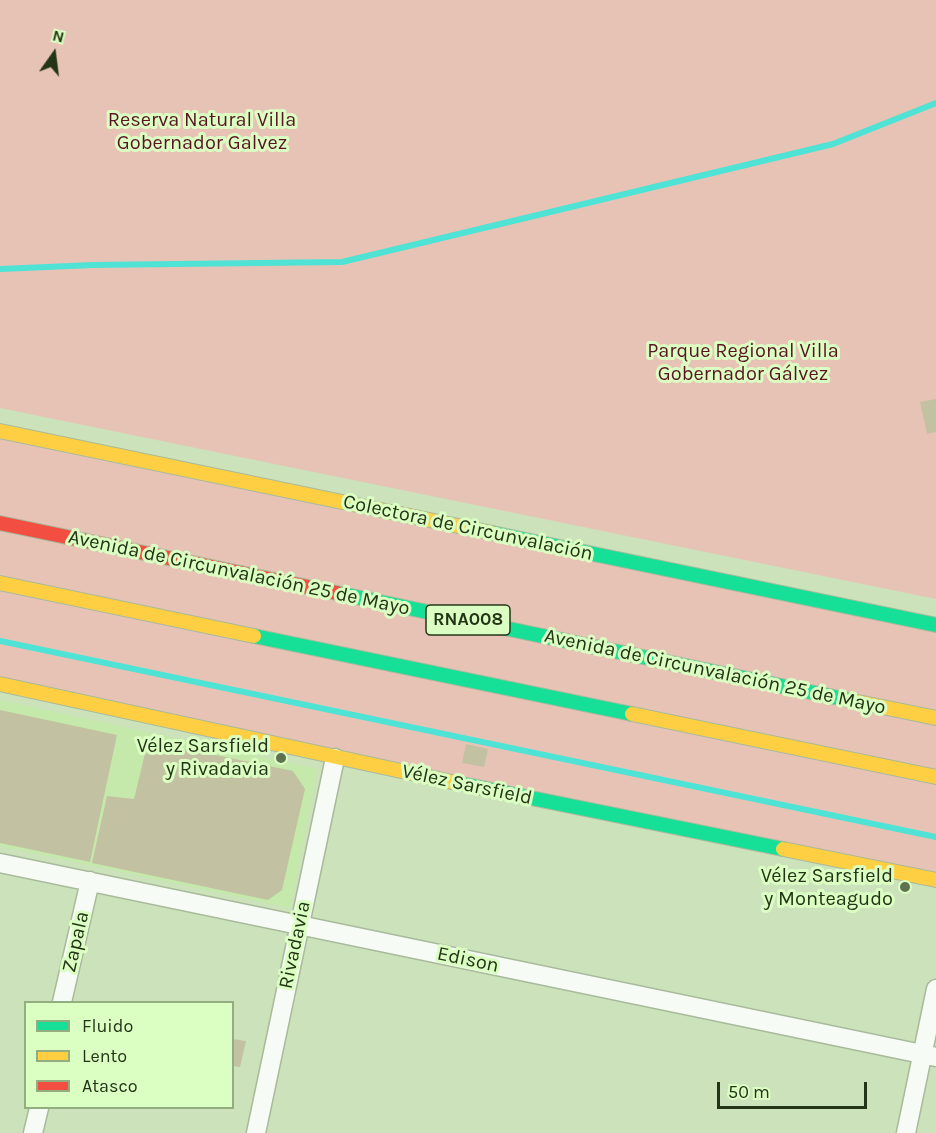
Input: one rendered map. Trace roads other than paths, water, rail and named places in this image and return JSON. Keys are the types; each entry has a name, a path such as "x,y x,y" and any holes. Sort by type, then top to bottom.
{"main road":[{"name":"Colectora de Circunvalación","path":"0,430 936,625"},
{"name":"Avenida de Circunvalación 25 de Mayo","path":"0,523 936,718"},
{"path":"0,583 936,777"},
{"name":"Vélez Sarsfield","path":"0,684 335,758 936,880"}],"street":[{"name":"Rivadavia","path":"256,1133 335,758"},
{"name":"Edison","path":"0,863 929,1055"},
{"name":"Zapala","path":"62,1001 90,881"},
{"path":"906,1133 929,1055 936,989"},
{"path":"33,1133 39,1109"}],"waterway":[{"path":"0,269 93,265 342,262 833,144 936,103"},
{"path":"0,641 936,837"}],"place":[{"name":"Vélez Sarsfield y Rivadavia","path":"281,758"},
{"name":"Vélez Sarsfield y Monteagudo","path":"905,887"}],"park label":[{"name":"Reserva Natural Villa Gobernador Galvez","path":"202,132"},
{"name":"Parque Regional Villa Gobernador Gálvez","path":"743,362"}]}
